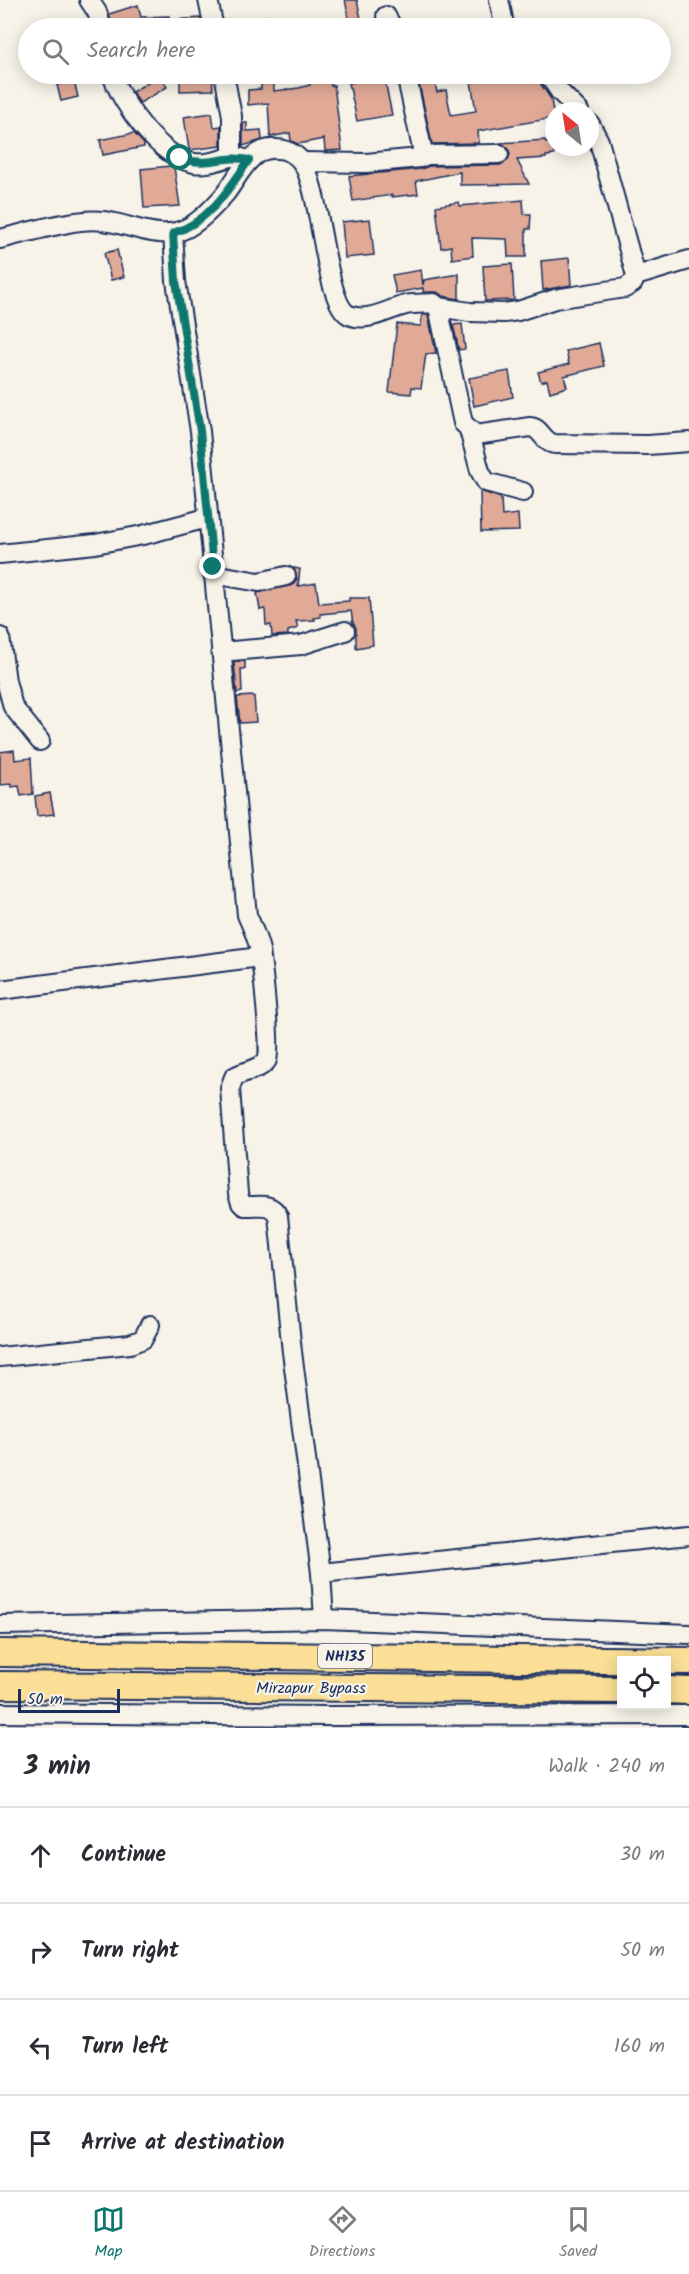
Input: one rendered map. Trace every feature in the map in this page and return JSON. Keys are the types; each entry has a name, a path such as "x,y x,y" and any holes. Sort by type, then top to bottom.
{"highway":[{"name":"NH135","path":"0,1653 689,1661"},
{"name":"Mirzapur Bypass","path":"0,1685 617,1690"},
{"path":"671,1690 689,1691"}],"street":[{"path":"89,0 98,18"},
{"path":"208,0 212,18"},
{"path":"499,0 503,18"},
{"path":"115,84 125,104 170,152 192,162 207,164 277,148 296,156 306,170 323,238 334,296 342,310 357,317 370,317 406,305 434,303 438,307 470,312 518,311 555,299 625,288 633,283 636,276 599,143"},
{"path":"0,239 86,220 112,222 151,232 173,233 185,229 209,212 225,194 241,158 226,84"},
{"path":"408,84 423,153 427,155"},
{"path":"555,84 570,102"},
{"path":"302,162 366,163 420,158 427,155 499,154"},
{"path":"173,233 176,281 200,431 207,518 229,713 234,789 248,915 259,948 268,1057 262,1065 234,1077 231,1088 238,1194 240,1203 244,1206 268,1206 276,1211 278,1216 292,1352 321,1573 324,1619"},
{"path":"636,276 689,260"},
{"path":"438,307 463,423 476,435 534,428 546,441 555,444 648,445 689,442"},
{"path":"469,430 480,471 486,482 524,492"},
{"path":"0,554 95,544 143,535 207,518"},
{"path":"213,574 259,582 286,576"},
{"path":"221,652 301,645 345,631"},
{"path":"0,637 6,681 13,707 40,741"},
{"path":"0,990 260,957"},
{"path":"0,1357 130,1344 143,1339 150,1325"},
{"path":"321,1573 689,1535"},
{"path":"0,1625 324,1619 689,1634"},
{"path":"0,1713 325,1716 689,1715"}],"building":[{"path":"345,0 357,0 361,18 349,18"},
{"path":"138,5 141,17 169,16 169,18 110,18 109,14"},
{"path":"75,84 78,97 61,101 57,85"},
{"path":"145,84 165,84 167,87 140,103 132,92"},
{"path":"180,84 213,84 213,90 180,91"},
{"path":"261,84 274,84 274,91 310,85 334,85 342,150 325,151 324,139 298,144 291,141 290,133 270,137 268,103 248,105 248,90 261,89"},
{"path":"349,84 386,84 392,115 357,121"},
{"path":"419,84 435,84 437,92 446,90 451,115 476,111 472,84 541,84 551,102 545,102 545,120 478,131 479,143 432,144"},
{"path":"212,113 214,127 221,126 221,146 189,150 184,117"},
{"path":"243,123 247,123 247,131 261,130 262,140 243,146"},
{"path":"134,133 144,147 103,155 100,140"},
{"path":"545,140 546,158 517,160 529,184 460,185 460,172 416,181 418,194 353,201 349,176 421,169 429,166 500,165 508,160 510,154 508,148 500,143"},
{"path":"174,167 180,206 144,208 141,169"},
{"path":"523,200 524,214 531,214 530,229 526,229 526,257 508,257 507,239 472,238 473,256 452,259 451,246 441,248 436,206 459,202 460,206"},
{"path":"370,219 374,255 345,258 342,222"},
{"path":"117,250 124,277 111,280 104,253"},
{"path":"569,258 571,285 543,290 541,261"},
{"path":"512,264 514,300 485,301 483,266"},
{"path":"421,270 423,285 424,280 459,274 459,299 443,296 437,292 423,292 423,288 396,293 392,275"},
{"path":"422,315 428,315 436,353 426,354 421,388 412,387 411,394 389,392 397,324 421,326"},
{"path":"462,324 465,349 459,350 453,325"},
{"path":"599,343 604,366 564,376 567,387 550,392 547,380 541,382 538,372 569,364 566,351"},
{"path":"509,371 513,397 474,406 469,378"},
{"path":"480,491 501,498 502,516 518,514 519,531 481,532"},
{"path":"294,568 300,569 298,586 316,583 319,603 349,601 349,598 369,598 373,645 356,648 356,628 351,611 320,614 321,617 314,618 315,620 296,621 298,628 288,631 288,635 272,636 271,625 266,625 265,609 260,610 257,593 293,585 297,579"},
{"path":"245,661 245,669 241,669 242,692 237,693 234,662"},
{"path":"254,696 256,722 240,723 237,697"},
{"path":"14,750 15,760 31,758 33,794 21,796 19,786 0,785 0,752"},
{"path":"50,793 54,814 37,816 35,796"}],"route":[{"path":"180,158 207,164 232,157 249,160 209,212 197,222 173,233 176,281 200,431 213,567"}]}
